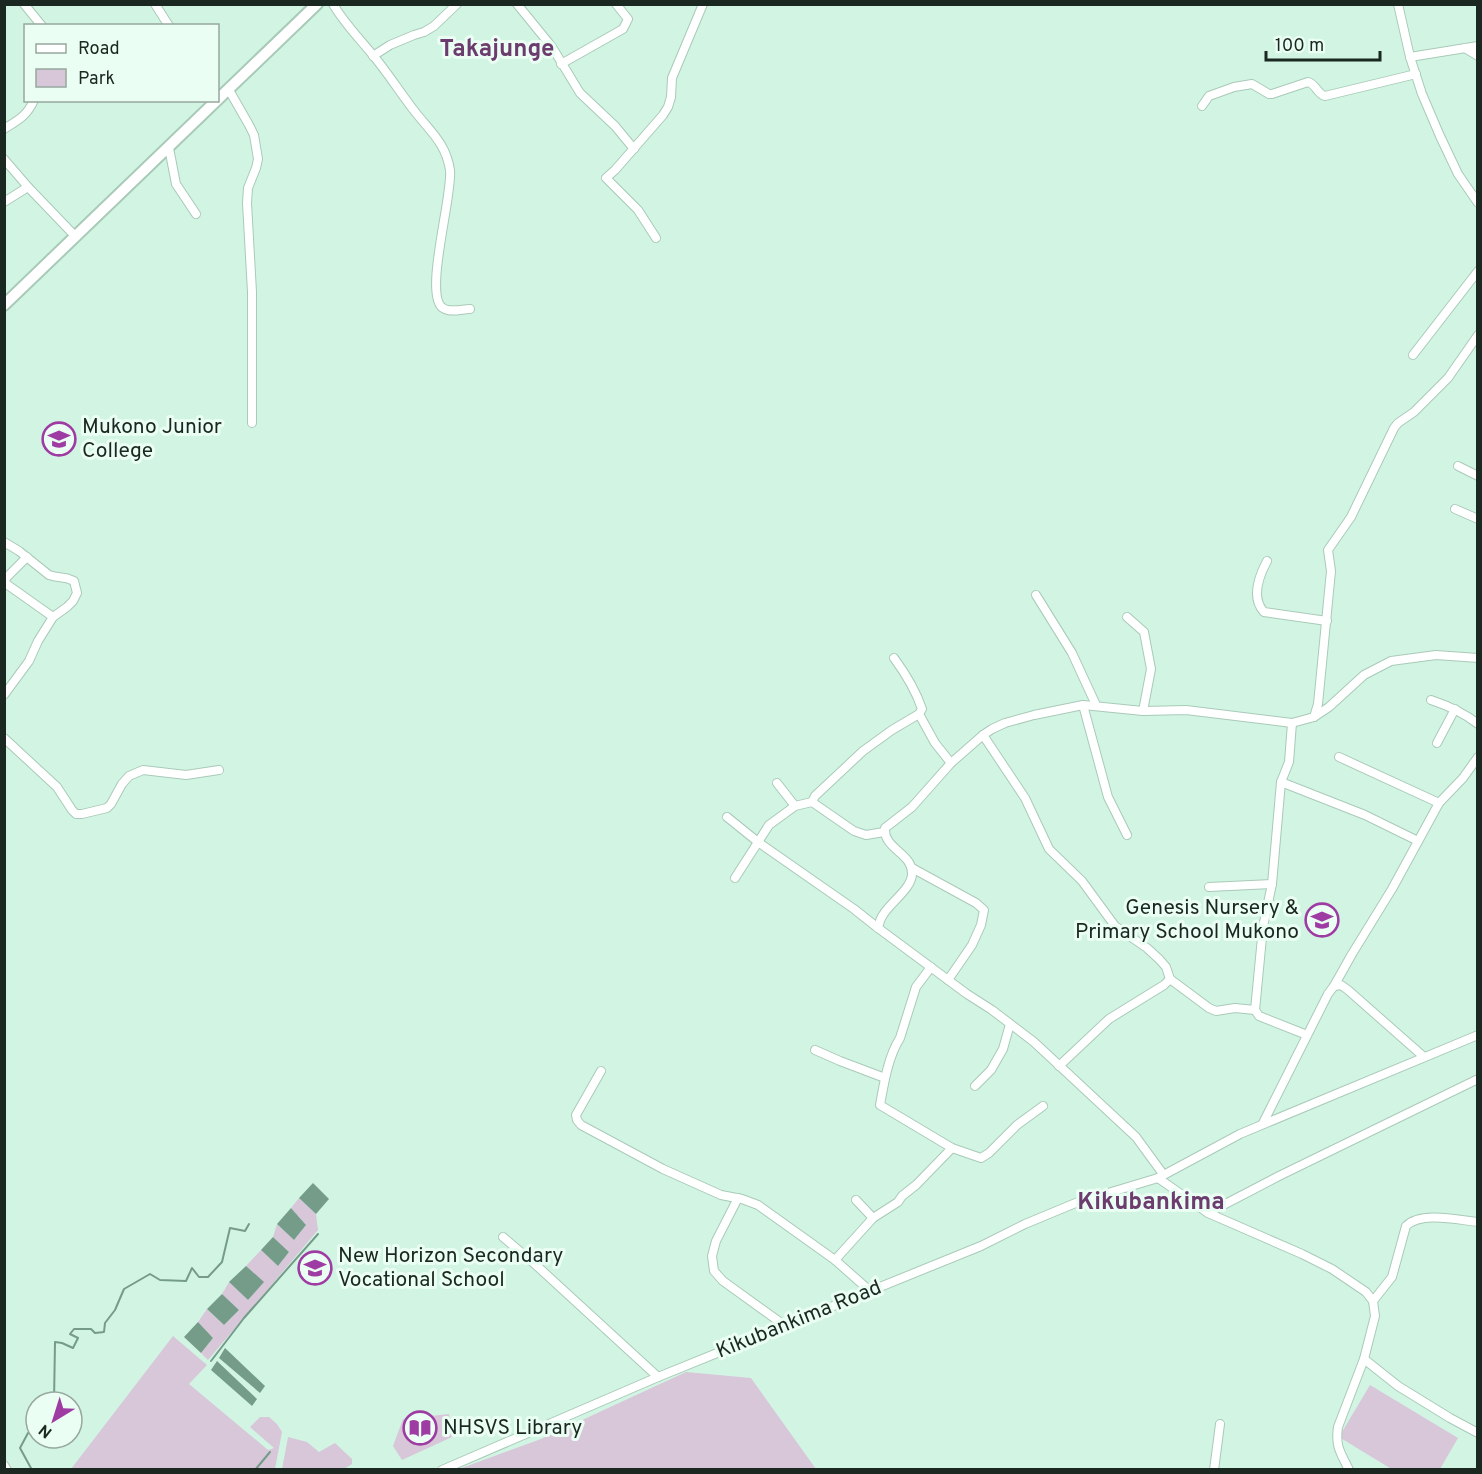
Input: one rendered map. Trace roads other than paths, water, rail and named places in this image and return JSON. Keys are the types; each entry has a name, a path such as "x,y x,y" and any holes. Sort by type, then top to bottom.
{"main road":[{"path":"223,95 317,4"},
{"path":"4,305 216,102"}],"street":[{"path":"24,4 40,24"},
{"path":"155,4 168,24"},
{"path":"333,4 341,18 439,140 445,152 450,171 450,186 435,291 444,309 470,309"},
{"path":"373,56 390,45 434,26 457,4"},
{"path":"517,4 552,47 580,93 615,126 634,149"},
{"path":"561,64 623,29 628,19 616,4"},
{"path":"656,238 638,210 606,178 634,149 668,107 672,78 703,4"},
{"path":"1398,4 1410,57 1440,136 1458,174 1478,203"},
{"path":"1410,57 1478,46"},
{"path":"1466,48 1478,56"},
{"path":"1202,106 1209,96 1251,84 1272,94 1308,82 1325,96 1416,74"},
{"path":"223,95 245,117 254,135 258,159 248,188 247,203 252,292 252,423"},
{"path":"4,129 22,117 33,102"},
{"path":"169,148 177,184 196,214"},
{"path":"4,159 76,237"},
{"path":"4,202 28,187"},
{"path":"1413,355 1476,276"},
{"path":"1314,717 1318,704 1327,621 1331,572 1328,550 1351,517 1394,428 1414,412 1448,378 1478,334"},
{"path":"1458,466 1478,476"},
{"path":"1455,509 1478,519"},
{"path":"4,542 27,556 49,575 65,576 74,581 76,593 73,601 53,617 28,661 4,695"},
{"path":"27,556 6,578 5,583 53,617"},
{"path":"1267,561 1261,573 1257,592 1259,607 1264,612 1327,621"},
{"path":"1036,595 1072,653 1096,705"},
{"path":"1127,617 1144,632 1151,669 1143,711"},
{"path":"884,832 885,828 912,807 951,763 983,735 1005,723 1083,705 1096,705 1143,711 1186,710 1292,723 1314,717 1329,707 1364,675 1391,661 1436,655 1478,658"},
{"path":"812,802 815,796 863,750 919,714 922,709 902,668 894,658"},
{"path":"1431,700 1465,714 1478,724"},
{"path":"1083,705 1108,797 1127,836"},
{"path":"1437,743 1455,709"},
{"path":"919,714 935,743 951,763"},
{"path":"1292,723 1289,762 1281,782 1272,884 1263,927 1255,1010 1259,1016 1307,1035"},
{"path":"983,735 1025,798 1049,849 1082,881 1115,926 1147,948 1166,967 1170,979 1197,1000 1216,1011 1235,1008 1255,1010"},
{"path":"4,738 57,787 76,814 107,808 129,776 143,770 186,775 219,770"},
{"path":"1339,757 1439,803"},
{"path":"1263,1123 1328,994 1392,890 1439,803 1463,778 1478,757"},
{"path":"1281,782 1365,815 1418,841"},
{"path":"777,783 795,806"},
{"path":"735,878 769,825 795,806 812,802 854,831 866,835 884,832"},
{"path":"728,817 758,842 854,909 1034,1042 1136,1137 1160,1176 1209,1213 1332,1269 1366,1292 1373,1301 1375,1316 1364,1359 1336,1437 1337,1447 1349,1470"},
{"path":"878,928 884,914 910,883 913,876 912,868 906,858 891,846 884,832"},
{"path":"912,868 976,903 984,910 981,925 972,945 948,980"},
{"path":"1209,887 1272,884"},
{"path":"931,967 916,987 885,1078 880,1105 952,1148 981,1158 1017,1125 1043,1106"},
{"path":"1059,1066 1108,1019 1170,979"},
{"path":"1334,986 1341,985 1348,990 1424,1057"},
{"path":"975,1086 991,1070 1003,1049 1010,1024"},
{"name":"Kikubankima Road","path":"442,1470 658,1377 981,1246 1024,1224 1078,1202 1160,1176 1263,1123 1478,1035"},
{"path":"814,1050 885,1078"},
{"path":"601,1071 576,1114 581,1125 663,1169 721,1195 758,1205 835,1260 870,1291"},
{"path":"1209,1213 1478,1078"},
{"path":"835,1260 873,1218 898,1202 952,1148"},
{"path":"738,1198 716,1240 712,1256 714,1271 723,1281 784,1326"},
{"path":"856,1200 873,1218"},
{"path":"1373,1301 1392,1276 1406,1226 1411,1221 1421,1218 1478,1222"},
{"path":"503,1237 658,1377"},
{"path":"1364,1359 1398,1386 1478,1433"},
{"path":"1215,1470 1220,1424"},
{"path":"4,1465 7,1470"}],"waterway":[{"path":"54,1390 55,1342 73,1348 78,1338 70,1334 74,1329 91,1329 95,1333 104,1332 105,1323 115,1310 124,1289 150,1274 160,1280 186,1281 192,1268 199,1277 208,1277 222,1262 230,1228 245,1231 249,1224"},
{"path":"211,1361 244,1318 318,1234"},
{"path":"24,1440 20,1448 32,1470"},
{"path":"255,1470 270,1452"}],"place":[{"name":"Mukono Junior College","path":"59,439"},
{"name":"Genesis Nursery & Primary School Mukono","path":"1322,920"},
{"name":"New Horizon Secondary Vocational School","path":"315,1268"},
{"name":"NHSVS Library","path":"420,1428"}],"district":[{"name":"Takajunge","path":"497,50"},
{"name":"Kikubankima","path":"1151,1203"}]}
